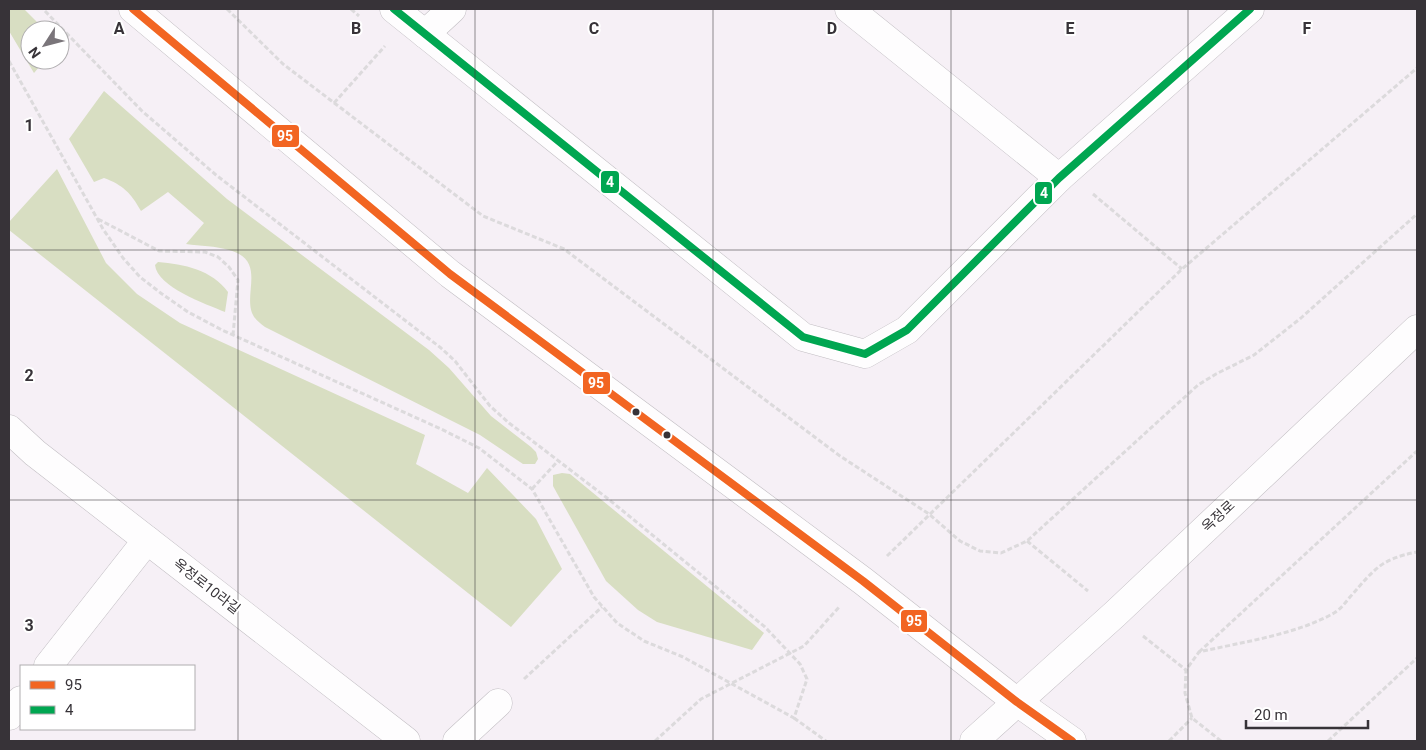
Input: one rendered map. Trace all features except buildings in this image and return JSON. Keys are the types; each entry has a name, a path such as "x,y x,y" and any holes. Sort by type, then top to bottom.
{"street":[{"path":"133,9 450,274 863,581 1017,702 1072,741"},
{"path":"394,9 802,337 866,354 907,330 1060,178 1250,9"},
{"path":"425,34 452,9"},
{"path":"849,9 1060,178"},
{"name":"옥정로","path":"974,741 1122,607 1417,329"},
{"name":"옥정로10라길","path":"9,429 35,453 406,741"},
{"path":"49,665 147,540"},
{"path":"9,716 20,701"},
{"path":"457,741 498,703"}],"path":[{"path":"43,9 142,111 216,175 441,348 455,361 490,406 509,423 607,498 765,627 791,652 807,678 794,718"},
{"path":"227,9 282,64 483,216 564,249 840,456 930,514 960,541 980,551 1001,553 1027,541 1198,386 1216,374 1254,355 1301,318 1417,214"},
{"path":"351,9 360,18"},
{"path":"334,103 390,40"},
{"path":"9,60 96,219 122,258 140,277 188,312 479,448 532,489 594,597 617,623 644,641 683,657 794,718 826,741"},
{"path":"655,741 700,699 804,646 863,581 930,514 1182,269 1417,68"},
{"path":"1091,192 1182,269"},
{"path":"96,219 159,251 205,252 218,257 229,267 238,280 232,334"},
{"path":"1221,741 1192,718 1184,693 1186,670 1198,652 1417,450"},
{"path":"532,489 558,461"},
{"path":"1198,652 1314,623 1336,612 1380,565 1397,556 1417,552"},
{"path":"498,703 602,607"},
{"path":"1328,741 1417,658"},
{"path":"1169,741 1192,718"}],"green space":[{"path":"9,9 24,9 35,20 20,20 20,49 9,31"},
{"path":"104,91 227,199 429,350 449,368 491,416 536,452 538,459 535,464 523,464 480,435 265,327 252,313 250,305 251,277 247,261 229,250 186,244 204,223 168,192 141,211 130,194 121,187 104,178 94,182 69,139"},
{"path":"57,169 106,263 137,294 180,323 425,435 416,464 468,493 487,468 536,519 562,569 511,627 9,230 9,222"},
{"path":"158,262 178,264 197,269 214,278 228,292 225,312 184,294 173,287 158,273 155,265"},
{"path":"570,474 764,633 752,650 657,622 638,610 606,581 553,486 553,475"}],"transit line":[{"name":"95","path":"133,9 450,274 863,581 1017,702 1072,741"},
{"name":"4","path":"394,9 803,337 865,354 907,330 1059,178 1250,9"}]}
